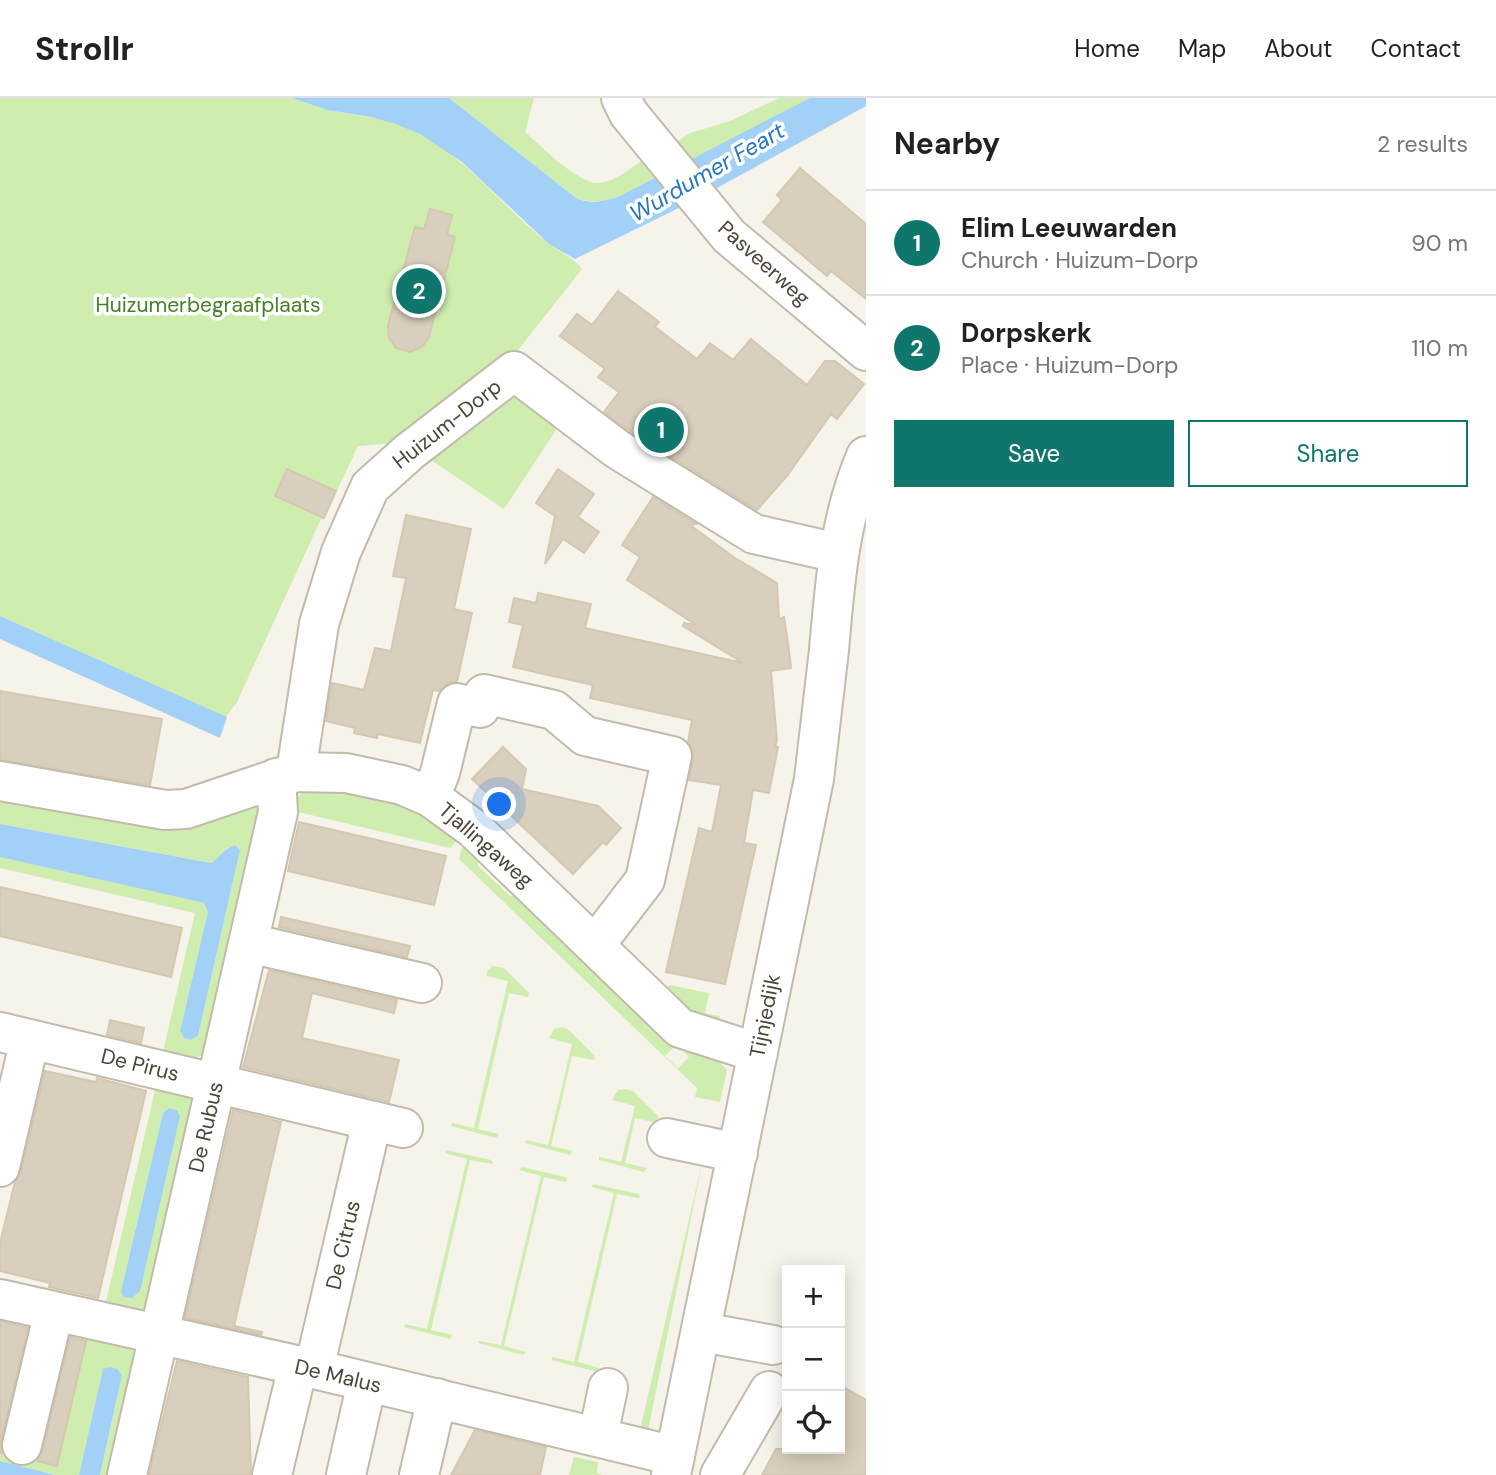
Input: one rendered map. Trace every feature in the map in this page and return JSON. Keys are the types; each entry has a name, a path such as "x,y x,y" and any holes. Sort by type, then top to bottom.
{"street":[{"name":"Pasveerweg","path":"621,98 629,114 729,236 866,351"},
{"name":"Huizum-Dorp","path":"286,775 320,624 341,552 357,480 409,452 514,371 617,449 754,534 849,539"},
{"path":"849,539 866,456"},
{"name":"Tijnjedijk","path":"675,1458 814,779 849,539"},
{"path":"430,797 440,773 457,704 480,708 484,694 554,710 585,736 672,756 645,880 595,945"},
{"name":"Tjallingaweg","path":"0,781 165,810 186,809 286,775 346,774 402,785 430,797 474,829 680,1028 758,1053"},
{"name":"De Rubus","path":"127,1475 286,775"},
{"path":"248,943 422,983"},
{"path":"0,1167 15,1035"},
{"name":"De Pirus","path":"15,1035 387,1125"},
{"name":"De Citrus","path":"272,1475 387,1125"},
{"path":"667,1138 738,1153"},
{"name":"De Malus","path":"0,1299 437,1398 598,1436 675,1458 712,1450 734,1470"},
{"path":"22,1445 54,1312"},
{"path":"702,1332 773,1345"},
{"path":"346,1475 367,1382"},
{"path":"598,1436 608,1388"},
{"path":"734,1470 769,1391"},
{"path":"419,1475 437,1398"}],"green space":[{"name":"Huizumerbegraafplaats","path":"0,98 292,98 328,110 388,121 420,134 459,161 529,227 582,269 518,350 397,443 358,446 323,520 321,519 237,702 226,717 0,616"},
{"path":"449,98 534,98 525,132 579,177 597,183 609,181 641,161 655,178 607,200 586,201 576,198"},
{"path":"779,98 810,98 692,161 676,142 690,133 730,121"},
{"path":"515,397 558,427 504,509 431,460 510,398"},
{"path":"325,788 413,805 461,836 450,848 294,811 297,799 303,792"},
{"path":"0,797 261,800 204,1054 193,1060 162,1056 195,913 0,868 0,857 204,903 208,912 180,1031 184,1038 191,1040 198,1036 240,850 228,847 219,859 211,863 0,824"},
{"path":"467,842 477,852 478,866 510,896 523,895 689,1042 681,1049 676,1045 665,1056 678,1068 689,1057 684,1052 693,1044 716,1058 727,1070 720,1102 695,1097 697,1088 459,859"},
{"path":"493,966 504,968 529,993 528,997 509,993 478,1129 499,1134 496,1138 451,1126 452,1123 474,1128 508,981 486,976"},
{"path":"670,985 709,993 705,1013 720,1016 718,1023 694,1016 662,989"},
{"path":"562,1027 569,1030 595,1056 594,1060 572,1056 551,1146 573,1151 570,1155 525,1143 526,1140 548,1145 572,1044 549,1038 554,1029"},
{"path":"157,1082 189,1093 195,1103 148,1307 138,1314 104,1310","holes":["169,1108 177,1110 124,1297 121,1290 163,1113"]},
{"path":"618,1090 633,1091 658,1116 657,1123 635,1118 625,1163 647,1168 644,1172 599,1160 599,1157 621,1162 635,1106 612,1100"},
{"path":"446,1150 491,1160 493,1163 470,1160 431,1330 453,1335 450,1339 404,1327 405,1324 427,1329 467,1159 445,1153"},
{"path":"703,1159 647,1436 615,1421 637,1426 636,1429 640,1430"},
{"path":"522,1167 567,1179 566,1182 544,1177 504,1346 526,1352 523,1355 478,1343 501,1345 541,1176 519,1170"},
{"path":"593,1184 640,1196 617,1194 578,1362 599,1368 597,1372 552,1360 552,1357 574,1362 614,1193 592,1187"},
{"path":"88,1331 130,1345 137,1354 115,1475 100,1475 122,1375 111,1368 103,1370 79,1475 55,1475 0,1461 0,1452 57,1465"},
{"path":"574,1457 598,1462 597,1473 603,1475 569,1475"}],"water":[{"name":"Wurdumer Feart","path":"292,98 449,98 576,198 593,202 620,196 810,98 866,98 866,106 697,199 575,259 549,244 462,162 420,134 396,124 327,110"},
{"path":"0,616 227,717 220,738 0,639"},
{"path":"0,824 211,863 231,846 235,845 240,850 198,1036 191,1040 184,1038 180,1031 208,912 204,903 0,857"},
{"path":"169,1108 177,1110 180,1116 140,1291 132,1298 123,1297 121,1291 163,1113"},
{"path":"103,1369 117,1369 122,1375 100,1475 79,1475"},
{"path":"0,1461 55,1475 0,1475"}],"building":[{"path":"800,168 866,224 866,299 831,271 827,276 763,222 782,200 777,195"},
{"path":"430,209 452,215 447,234 455,237 429,337 422,347 410,352 396,348 389,338 388,325 415,227 424,229"},
{"path":"618,291 659,322 655,327 697,359 710,343 733,360 751,339 807,385 825,361 835,361 864,384 837,419 831,414 787,476 757,510 629,431 604,412 619,392 598,377 605,369 560,336 577,314 592,325"},
{"path":"287,469 336,491 324,518 275,496"},
{"path":"558,469 594,494 578,517 599,532 584,553 563,539 545,564 555,516 536,503"},
{"path":"653,497 696,524 690,525 735,558 777,583 779,619 784,617 788,643 791,668 771,671 777,741 775,747 778,747 769,793 753,790 744,843 756,845 725,984 666,972 699,828 712,832 721,785 689,780 693,760 693,750 688,742 692,720 590,698 593,685 513,667 523,625 509,622 514,598 536,603 538,593 591,604 585,628 743,663 683,626 684,623 696,625 627,580 640,557 622,545"},
{"path":"406,515 471,529 454,609 472,613 457,682 450,682 439,691 433,690 420,743 378,734 377,738 354,733 355,728 326,721 332,683 364,690 375,648 391,651 406,578 393,576"},
{"path":"0,691 162,719 150,785 0,760"},
{"path":"503,747 526,769 522,789 598,806 621,828 606,845 603,842 573,874 472,779"},
{"path":"299,822 446,856 434,905 288,871"},
{"path":"0,887 182,928 171,977 0,936"},
{"path":"281,917 410,946 407,957 279,927"},
{"path":"269,970 397,1000 394,1013 312,993 302,1038 399,1060 389,1102 243,1067"},
{"path":"110,1020 144,1028 141,1043 107,1035"},
{"path":"45,1071 96,1082 97,1078 146,1091 98,1298 49,1287 50,1283 0,1271 0,1243 15,1182 21,1172"},
{"path":"233,1110 281,1122 234,1326 262,1332 261,1335 185,1318"},
{"path":"0,1321 28,1328 1,1440 2,1453 0,1452"},
{"path":"70,1337 86,1341 57,1466 37,1461 43,1450"},
{"path":"177,1361 248,1377 251,1475 149,1475"},
{"path":"845,1388 866,1400 866,1475 762,1475 776,1449 782,1449 782,1454 845,1454"},
{"path":"475,1430 546,1447 540,1475 451,1475"}],"place":[{"name":"Dorpskerk","path":"419,291"},
{"name":"Elim Leeuwarden","path":"661,430"}]}
